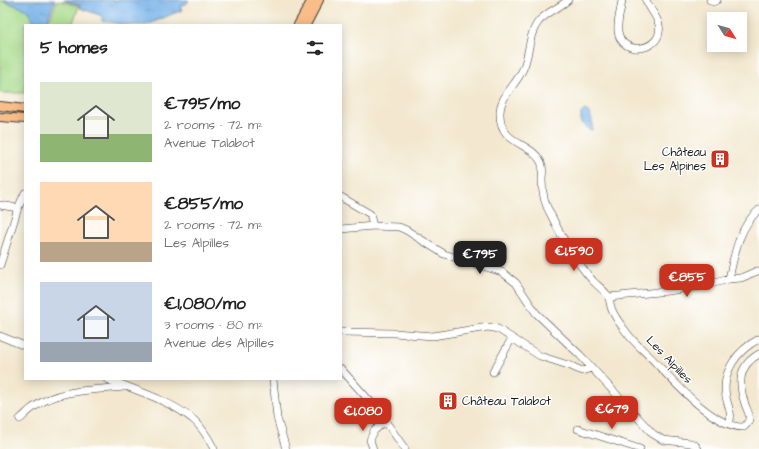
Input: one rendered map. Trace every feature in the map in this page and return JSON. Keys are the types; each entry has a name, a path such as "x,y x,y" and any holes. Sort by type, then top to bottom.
{"main road":[{"path":"299,24 312,0"},
{"path":"307,24 319,0"},
{"path":"0,106 24,110"},
{"path":"0,117 24,119"}],"street":[{"name":"Les Alpilles","path":"568,0 543,17 534,28 524,69 502,104 500,115 501,124 511,138 538,157 543,171 543,191 550,214 578,262 593,281 609,297 612,311 627,333 691,399 713,415 729,424 737,428 744,427 748,423 749,416 740,388 741,376 745,366 753,357 759,354"},
{"path":"622,0 618,30 620,38 629,47 637,49 651,44 656,39 659,32 659,25 656,17 646,0"},
{"path":"710,0 713,2 717,0"},
{"path":"0,265 18,208 24,195"},
{"path":"342,198 370,214 373,226"},
{"path":"0,205 18,208"},
{"path":"729,279 740,239 749,220 759,210"},
{"path":"342,229 373,226 399,227 444,254 502,272 516,284 536,313 580,355 653,434 663,440 691,443 698,449"},
{"path":"609,297 668,291 707,285 729,279 741,278 757,271"},
{"path":"342,332 394,333 433,336 488,327 498,329 540,356 582,371 592,368"},
{"path":"0,336 24,346"},
{"path":"493,372 512,338"},
{"path":"729,424 731,412 726,397 726,376 736,357 752,342 759,339"},
{"path":"571,366 581,360 580,355"},
{"path":"342,370 376,408 405,449"},
{"path":"110,380 161,400 186,414 204,431 214,449"},
{"path":"273,380 277,418 286,449"},
{"path":"20,419 35,406 52,397 75,392 127,387"},
{"path":"373,449 370,440 374,430 385,421"},
{"path":"578,429 640,449"}],"green space":[{"path":"0,0 51,17 57,0 79,6 72,24 24,24 24,93 0,93"}],"water":[{"path":"3,0 55,0 46,24 34,23 29,11"},
{"path":"63,0 189,1 180,7 182,10 149,24 121,24 102,21 102,16 80,8 80,5"},
{"path":"585,110 592,118 592,130 589,130 581,123 581,113"}],"place":[{"name":"Château Les Alpines","path":"720,159"},
{"name":"Château Talabot","path":"448,401"}]}
